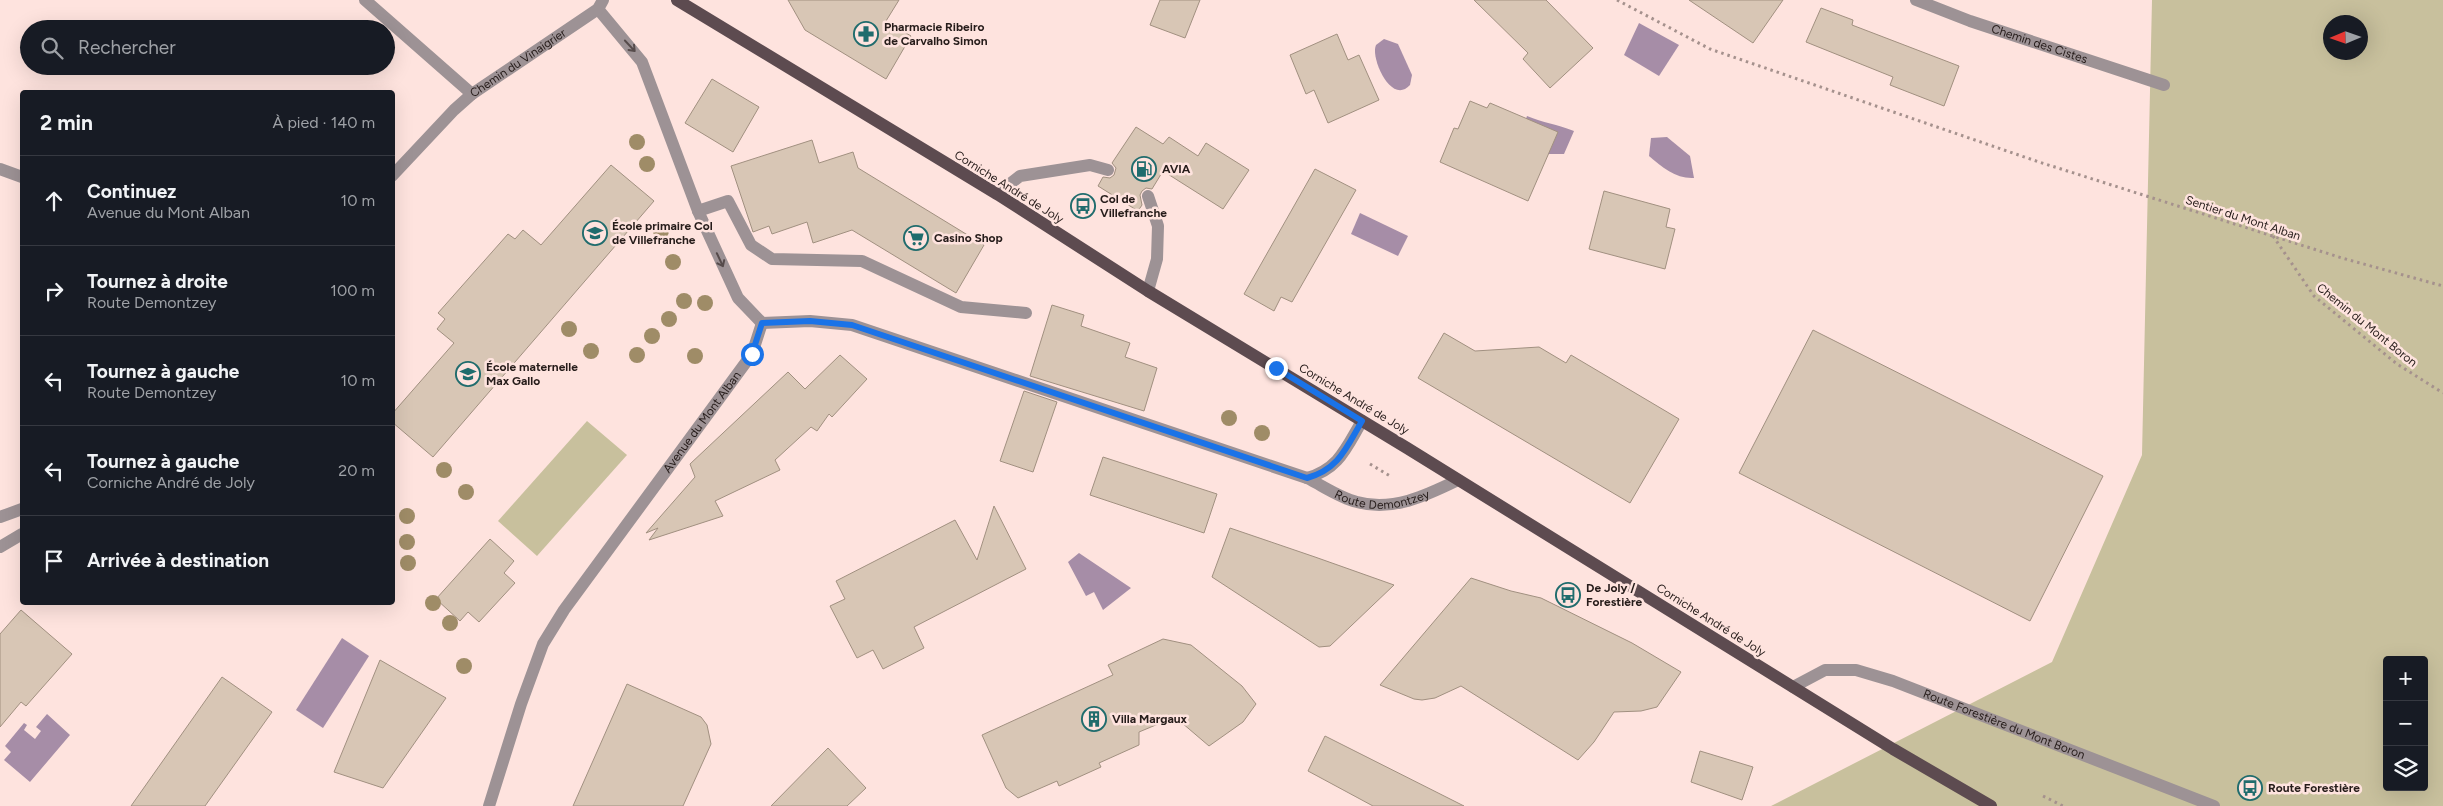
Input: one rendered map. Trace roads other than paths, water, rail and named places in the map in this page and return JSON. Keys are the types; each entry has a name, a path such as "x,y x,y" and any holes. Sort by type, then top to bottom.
{"main road":[{"name":"Corniche André de Joly","path":"677,0 997,194 1148,290 1793,687 1991,806"}],"street":[{"name":"Chemin du Vinaigrier","path":"365,0 388,20"},
{"name":"Chemin des Cistes","path":"1916,0 1970,22 2164,85"},
{"name":"Chemin du Vinaigrier","path":"395,26 472,94 601,5"},
{"path":"601,5 642,62 698,212 738,298 762,323"},
{"path":"395,173 454,110 472,94"},
{"path":"997,194 1020,176 1090,165 1108,170"},
{"path":"0,169 20,176"},
{"path":"1148,196 1158,226 1157,259 1148,290"},
{"path":"698,212 728,201 752,245 772,259 862,262 961,307 1026,313"},
{"name":"Route Demontzey","path":"762,323 810,321 852,325 1307,478 1356,502 1378,504 1420,498 1458,480"},
{"name":"Avenue du Mont Alban","path":"490,806 521,704 542,644 564,610 752,354 762,323"},
{"name":"Route Demontzey","path":"1307,478 1320,474 1334,466 1362,421"},
{"path":"0,517 20,510"},
{"path":"0,547 20,535"},
{"name":"Route Forestière du Mont Boron","path":"1793,687 1826,670 1856,670 1884,678 2214,806"}],"place":[{"name":"Pharmacie Ribeiro de Carvalho Simon","path":"866,34"},
{"name":"AVIA","path":"1144,169"},
{"name":"Col de Villefranche","path":"1083,206"},
{"name":"École primaire Col de Villefranche","path":"595,233"},
{"name":"Casino Shop","path":"916,238"},
{"name":"École maternelle Max Gallo","path":"468,374"},
{"name":"De Joly / Forestière","path":"1568,595"},
{"name":"Villa Margaux","path":"1094,719"},
{"name":"Route Forestière","path":"2250,788"}]}
